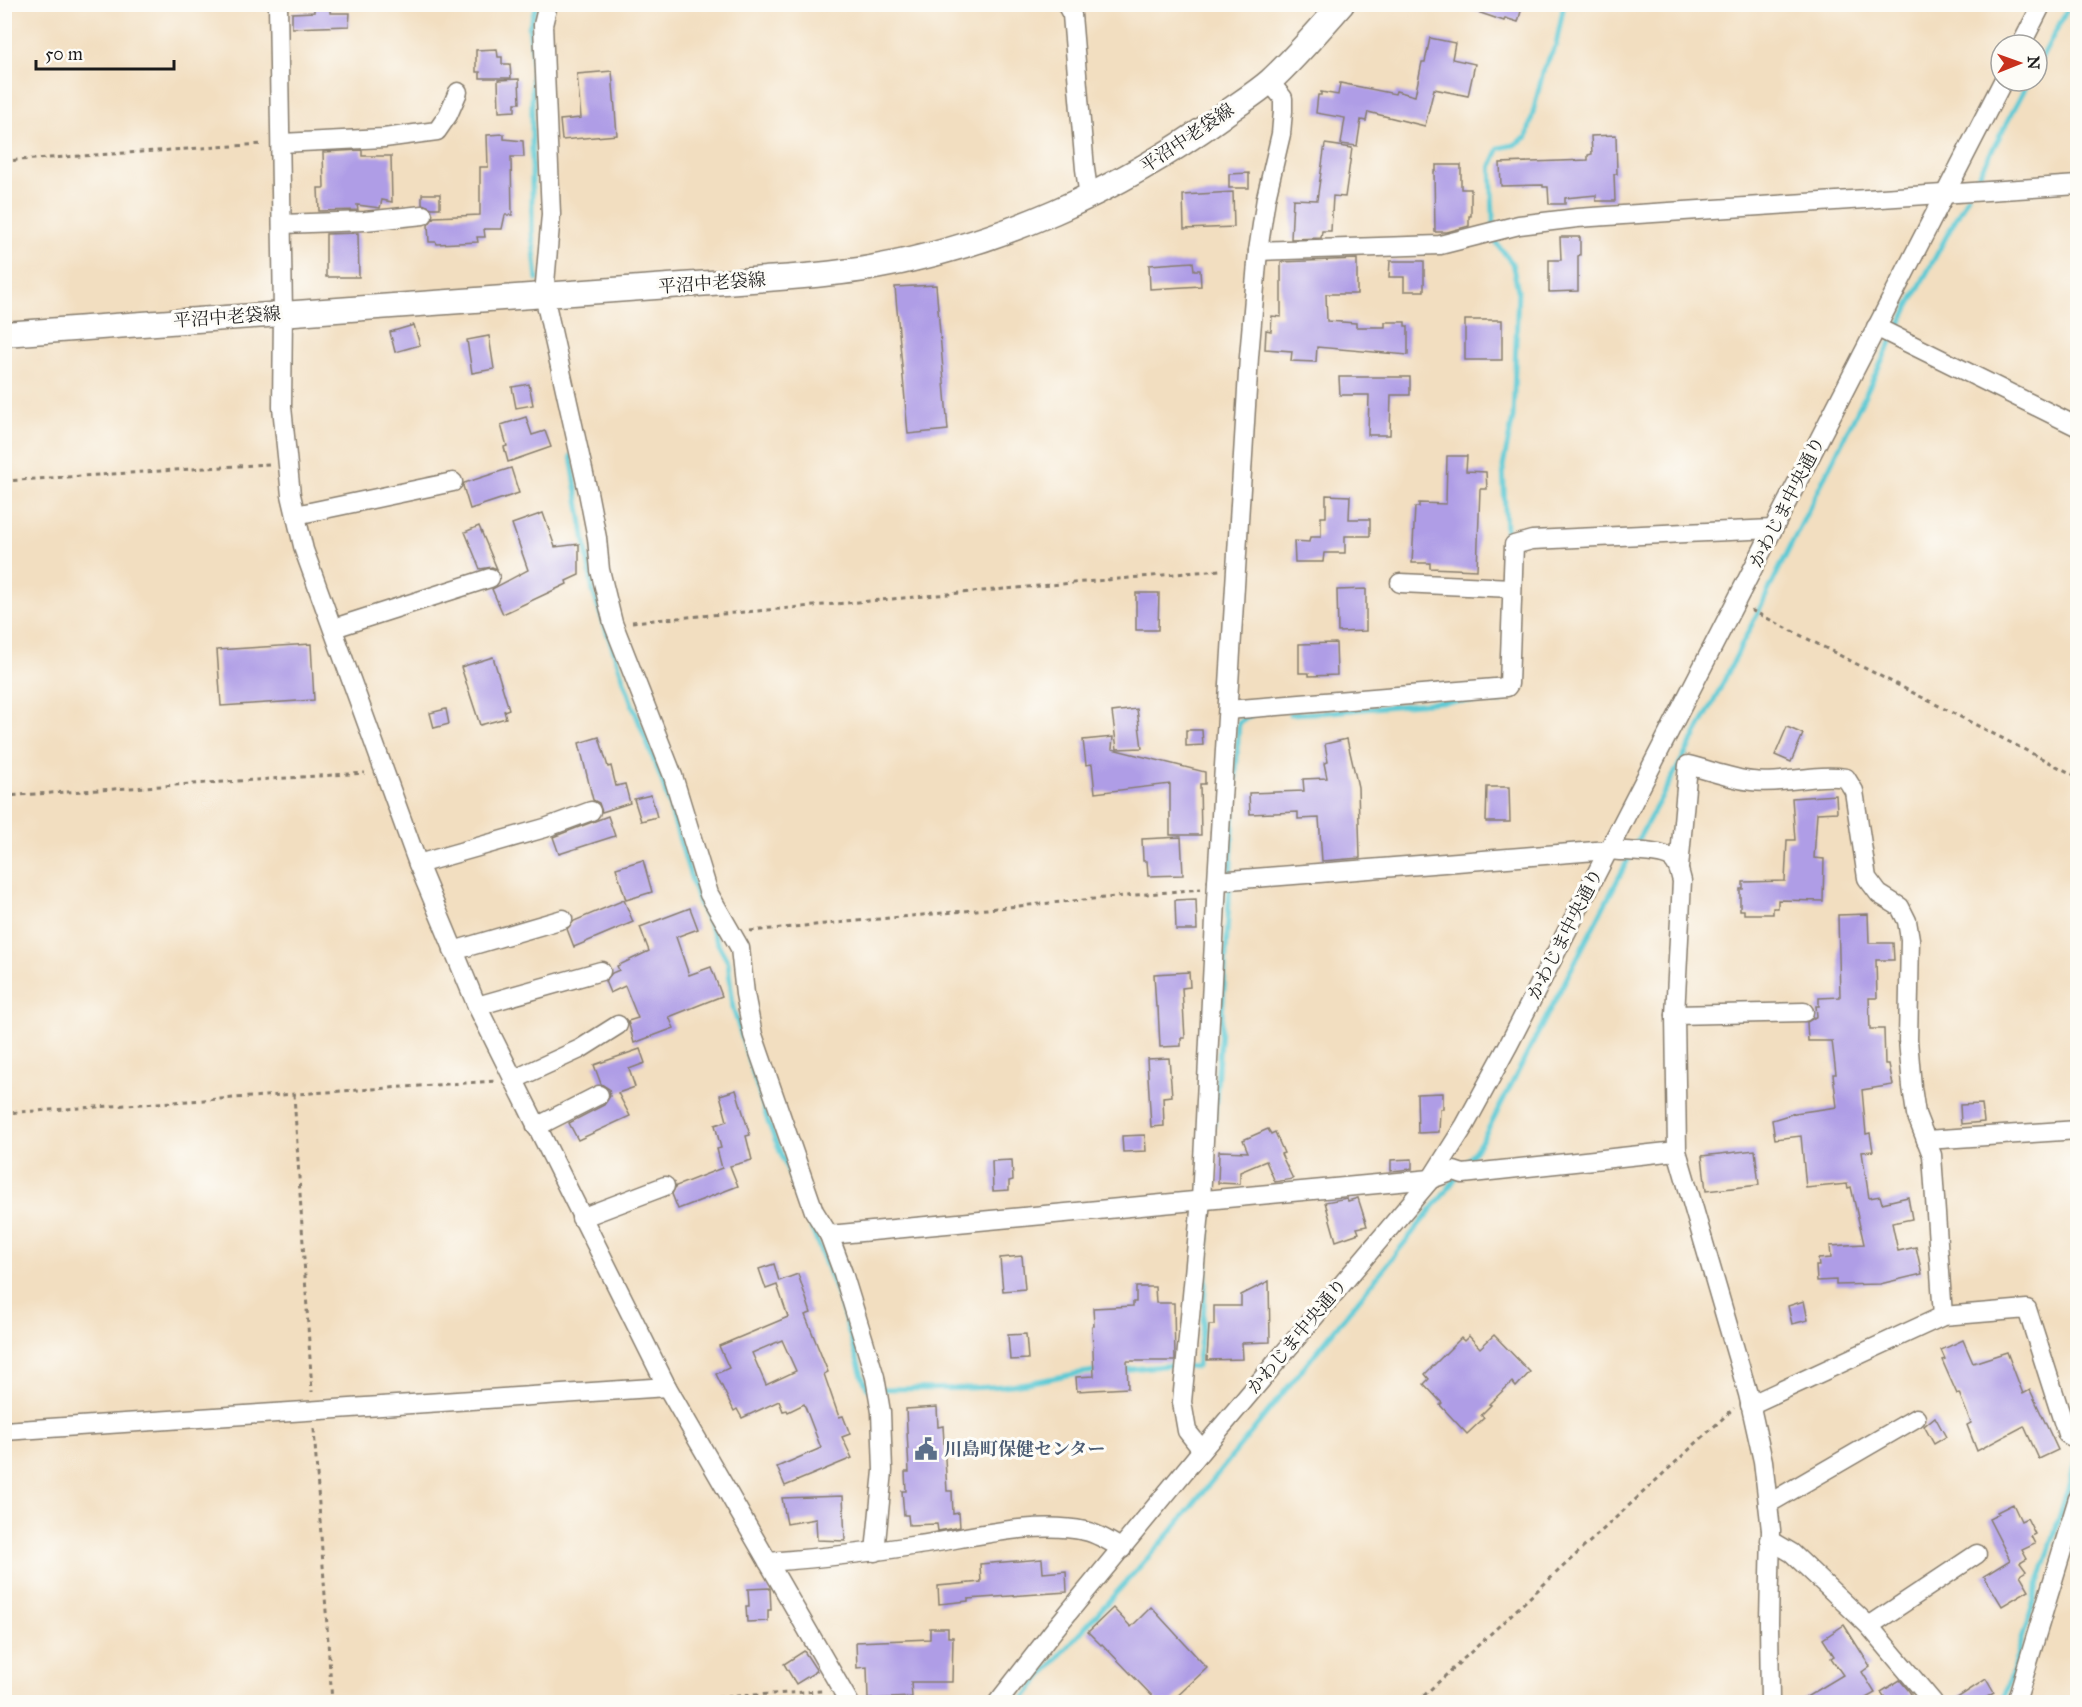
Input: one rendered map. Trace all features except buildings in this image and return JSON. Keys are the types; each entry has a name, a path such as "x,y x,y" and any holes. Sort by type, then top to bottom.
{"main road":[{"name":"平沼中老袋線","path":"4,334 752,280 868,269 906,261 967,244 1089,197 1153,162 1202,131 1269,81 1342,4"}],"street":[{"path":"278,4 284,313 282,408 291,495 304,550 418,864 477,1006 667,1387 845,1696"},
{"path":"548,4 543,25 551,214 544,295 588,492 597,538 600,570 613,623 673,776 709,894 740,948 745,994 753,1035 814,1211 829,1235 843,1273 875,1377 881,1412 883,1471 875,1551"},
{"path":"1066,4 1072,15 1089,197"},
{"path":"2027,33 2042,4"},
{"path":"1202,1450 1186,1431 1182,1402 1201,1200 1217,884 1249,357 1258,251 1266,198 1281,134 1283,111 1283,98 1269,81"},
{"path":"280,143 384,138 437,131 448,115 458,92"},
{"name":"かわじま中央通り","path":"998,1702 1202,1450 1431,1179 1465,1125 1509,1044 1997,93"},
{"path":"1258,251 1440,246 1519,225 1577,218 2078,185"},
{"path":"282,224 365,221 423,215"},
{"path":"1876,327 2078,427"},
{"path":"296,515 453,482"},
{"path":"1228,710 1507,687 1509,684 1514,545 1532,540 1773,529"},
{"path":"334,628 490,578"},
{"path":"1400,583 1512,588"},
{"path":"1770,1702 1768,1623 1770,1540 1763,1461 1749,1400 1677,1152 1675,1015 1682,880 1679,868 1688,765 1751,781 1788,782 1835,776 1846,778 1854,791 1867,878 1879,894 1900,907 1908,921 1910,939 1908,1040 1912,1087 1916,1114 1932,1155 1942,1316"},
{"path":"418,864 545,828 591,811"},
{"path":"1217,884 1608,850 1662,854 1672,859 1679,868"},
{"path":"453,951 563,919"},
{"path":"477,1006 601,971"},
{"path":"1675,1015 1804,1012"},
{"path":"513,1080 580,1050 618,1025"},
{"path":"536,1127 598,1095"},
{"path":"1926,1140 2078,1130"},
{"path":"829,1235 1431,1179 1459,1172 1677,1152"},
{"path":"581,1218 665,1186"},
{"path":"1749,1400 1942,1316 2027,1309 2067,1434 2078,1440"},
{"path":"4,1431 667,1387"},
{"path":"1768,1504 1916,1418"},
{"path":"2016,1702 2078,1498"},
{"path":"768,1562 1052,1528 1086,1531 1109,1541 1122,1550"},
{"path":"1770,1540 1792,1553 1869,1626 1933,1702"},
{"path":"1869,1626 1977,1554"}],"path":[{"path":"4,161 280,143"},
{"path":"4,481 287,463"},
{"path":"613,623 1236,568"},
{"path":"1736,602 2078,777"},
{"path":"4,796 385,772"},
{"path":"730,933 1217,884"},
{"path":"4,1113 513,1080"},
{"path":"1416,1702 1749,1400"},
{"path":"637,1702 845,1696"}],"waterway":[{"path":"537,4 529,27 532,51 532,232 537,279"},
{"path":"1503,604 1506,531 1503,466 1513,418 1518,290 1512,263 1494,240 1491,166 1499,148 1514,145 1527,137 1544,68 1556,45 1564,4"},
{"path":"2049,44 2070,4"},
{"path":"1972,188 2023,93"},
{"path":"1634,847 1712,705 1909,306 1968,196"},
{"path":"571,456 593,592 662,781 698,901 728,962 733,1008 768,1122 840,1302 868,1389 987,1387 1100,1371"},
{"path":"1290,714 1450,701 1501,702 1501,692"},
{"path":"1214,1126 1239,722 1251,715"},
{"path":"1021,1702 1170,1533 1448,1189 1483,1139 1630,856"},
{"path":"1121,1370 1171,1365 1197,1367 1203,1323 1210,1201"},
{"path":"2003,1702 2078,1455"}],"place":[{"name":"川島町保健センター","path":"926,1449"}]}
